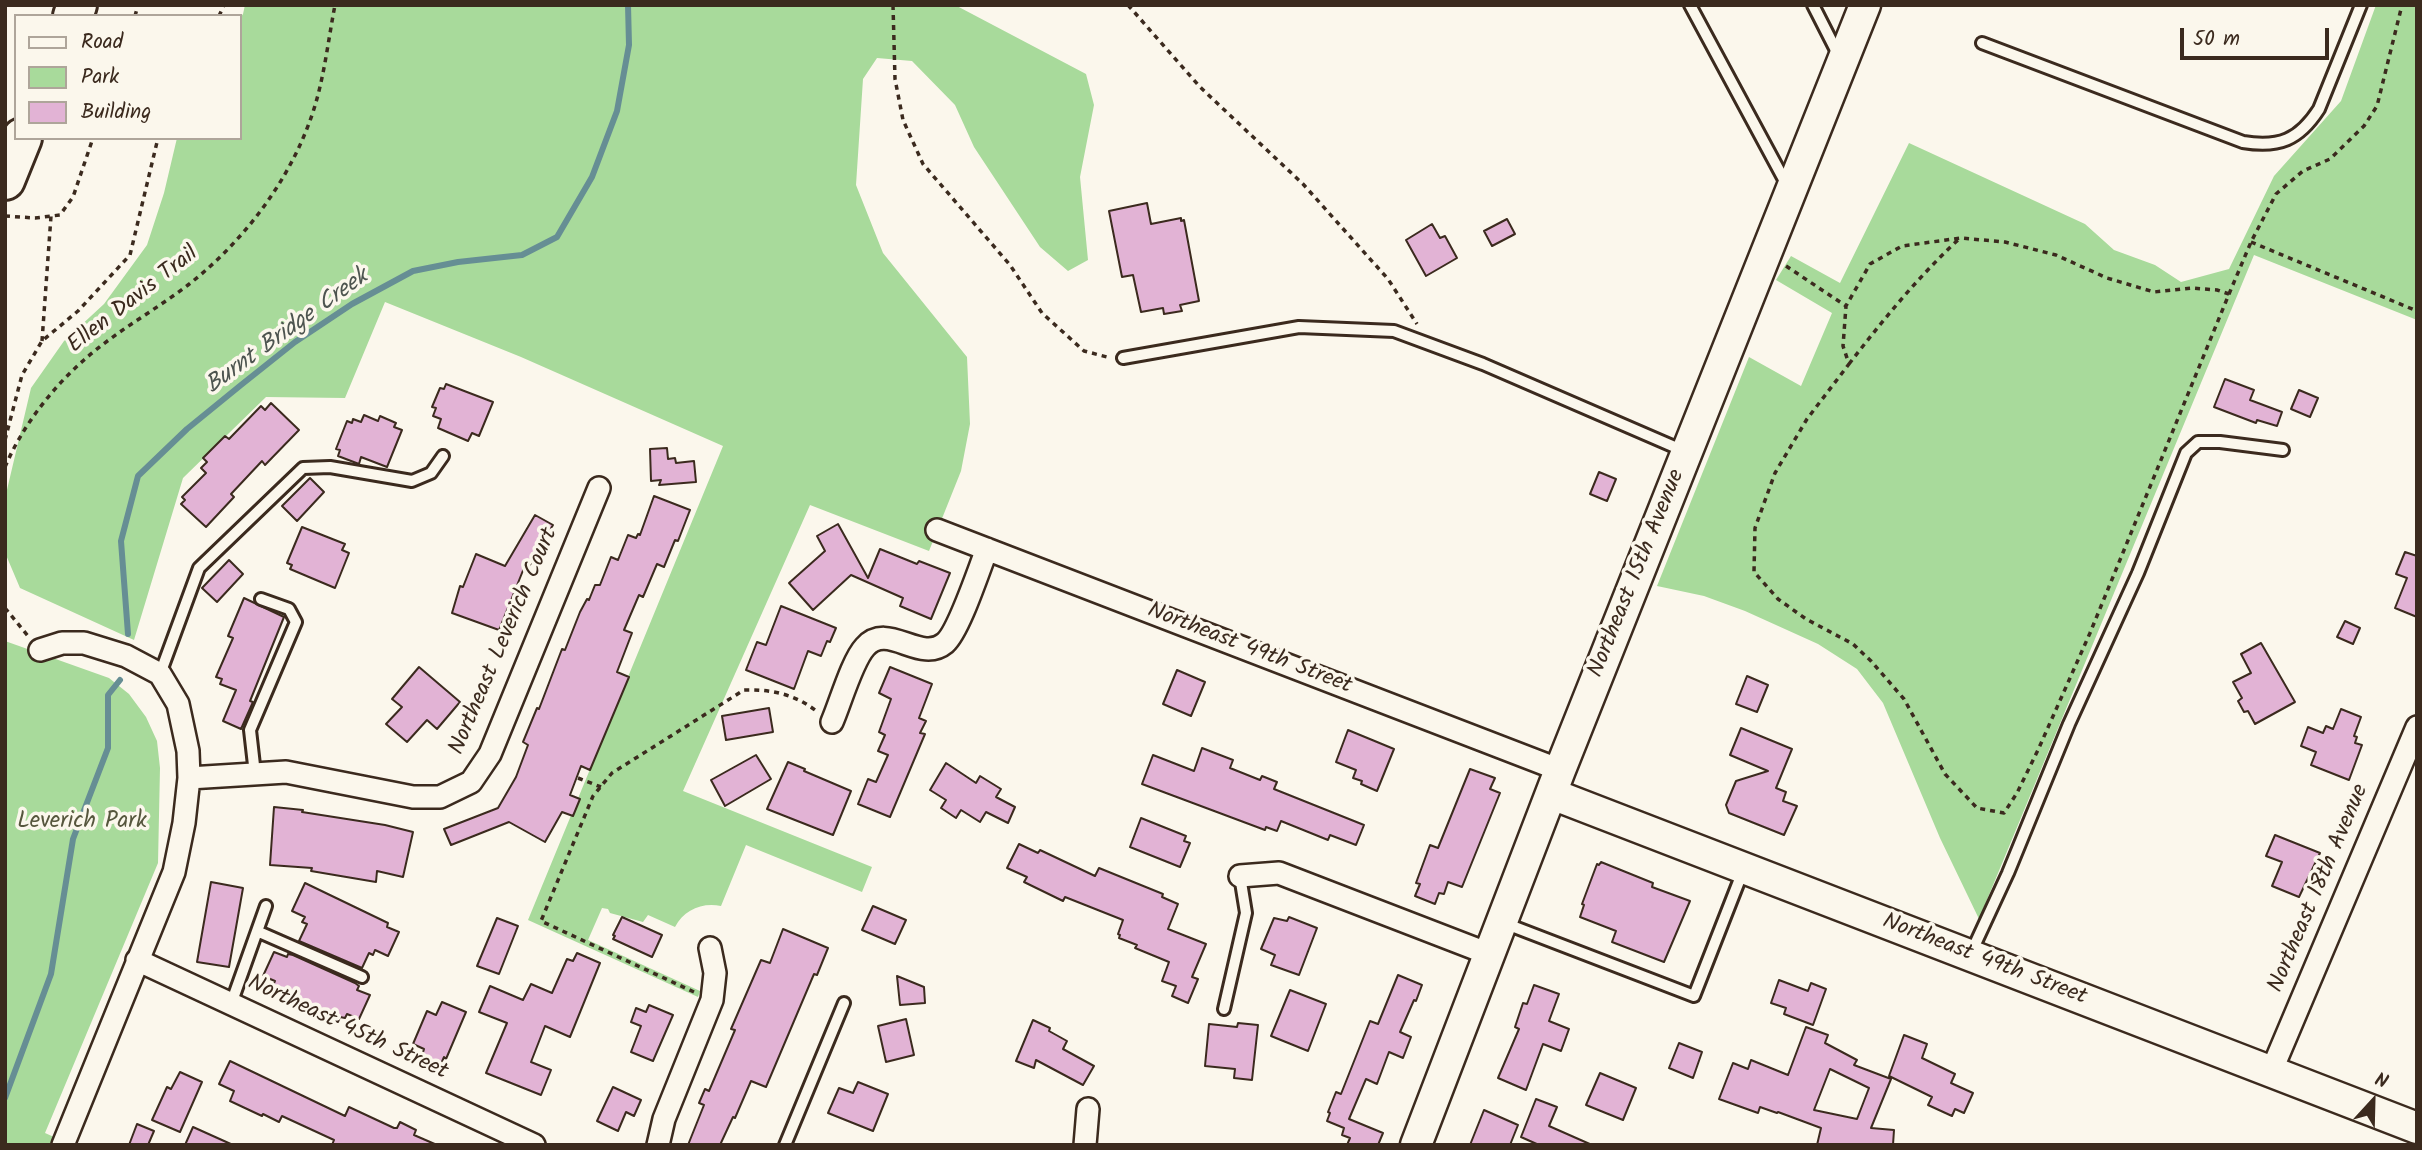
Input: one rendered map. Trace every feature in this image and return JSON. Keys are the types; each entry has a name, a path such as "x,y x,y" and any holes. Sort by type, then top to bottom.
{"highway":[{"path":"5,180 21,140"}],"street":[{"name":"Northeast 15th Avenue","path":"1416,1145 1556,782 1866,5"},
{"name":"Northeast Leverich Court","path":"189,778 286,772 413,797 440,797 471,782 490,754 599,488"},
{"name":"Northeast 49th Street","path":"937,530 1556,782 1744,868 2417,1128"},
{"path":"832,722 860,654 872,641 890,638 926,650 935,649 950,639 987,549"},
{"path":"40,650 61,643 84,643 126,656 160,674 178,704 188,751 189,778 184,822 174,872 63,1145"},
{"name":"Northeast 18th Avenue","path":"2271,1072 2417,727"},
{"path":"1240,876 1279,873 1489,954"},
{"path":"658,1145 662,1126 712,1000 715,973 710,948"},
{"name":"Northeast 45th Street","path":"137,960 500,1138 534,1145"},
{"path":"1084,1145 1088,1109"}],"lane":[{"path":"1690,5 1791,192"},
{"path":"1813,5 1842,63"},
{"path":"1982,43 2243,142 2279,144 2310,124 2319,109 2361,5"},
{"path":"1123,358 1298,327 1394,331 1483,363 1687,453"},
{"path":"1970,956 2008,873 2069,724 2138,573 2186,453 2198,442 2283,450"},
{"path":"160,674 200,568 303,468 330,467 412,481 431,473 443,456"},
{"path":"255,774 250,730 296,622 289,609 261,599"},
{"path":"1502,922 1694,996 1744,868"},
{"path":"1224,1009 1246,913 1240,876"},
{"path":"231,1004 259,932 266,906"},
{"path":"259,932 362,977"},
{"path":"785,1145 844,1003"}],"path":[{"name":"Ellen Davis Trail","path":"5,467 25,430 58,386 85,359 189,284 236,240 279,187 312,115 335,5"},
{"path":"893,5 895,79 903,120 923,164 1010,265 1042,313 1084,351 1105,358 1123,358"},
{"path":"1128,5 1200,87 1303,184 1388,279 1430,344"},
{"path":"1961,238 1890,311 1807,419 1775,473 1755,528 1754,572 1778,599 1806,619 1853,644 1871,661 1904,699 1945,774 1977,808 2004,813 2033,761 2090,633 2251,242 2276,194 2303,171 2330,159 2364,126 2377,106 2402,5"},
{"path":"5,216 34,218 60,215 73,197 92,140"},
{"path":"5,440 22,375 42,341 78,311 130,255 158,140"},
{"path":"42,341 51,216"},
{"path":"1849,364 1843,346 1846,306 1870,264 1902,246 1961,238 2005,242 2056,255 2107,278 2154,292 2192,288 2229,294"},
{"path":"2251,242 2417,311"},
{"path":"1768,251 1846,306"},
{"path":"5,608 40,650"},
{"path":"712,1000 541,921 588,808 612,773 744,690 762,689 800,698 832,722"},
{"path":"578,778 601,787"}],"green space":[{"path":"245,5 955,5 1086,74 1094,105 1080,177 1088,260 1068,271 1040,247 974,147 955,105 912,61 877,58 863,79 856,185 883,253 967,357 970,424 961,471 929,551 810,505 683,791 872,867 862,892 746,845 721,906 700,906 683,916 675,927 648,915 643,922 610,913 608,909 602,908 588,940 700,991 698,997 528,920 723,446 521,357 385,302 345,398 266,397 183,478 134,640 20,588 6,555 6,494 31,388 64,341 104,304 147,245 164,193 177,140 242,140"},
{"path":"2376,5 2417,5 2417,320 2254,255 1979,919 1940,838 1883,703 1857,669 1818,644 1745,611 1704,596 1657,586 1749,357 1801,386 1832,313 1776,280 1791,256 1840,283 1909,143 2085,224 2114,250 2155,265 2181,282 2229,269 2274,176 2341,101"},
{"name":"Leverich Park","path":"5,641 109,678 129,694 146,717 157,741 160,768 158,863 45,1133 72,1145 5,1145"}],"building":[{"path":"1147,203 1151,224 1181,218 1181,221 1184,220 1199,301 1180,305 1182,311 1164,314 1163,308 1141,312 1133,275 1122,277 1109,211"},
{"path":"1507,219 1515,234 1492,246 1484,231"},
{"path":"1432,224 1440,238 1445,236 1457,258 1426,276 1406,240"},
{"path":"2225,379 2254,390 2250,400 2282,412 2277,426 2257,420 2256,423 2214,407"},
{"path":"446,384 493,402 479,436 472,433 468,441 438,428 441,419 433,416 436,408 432,407 440,388 444,389"},
{"path":"2299,390 2318,398 2310,417 2291,409"},
{"path":"271,403 299,430 265,465 262,461 231,494 234,497 206,527 181,504 185,500 182,497 206,473 201,468 207,462 203,458 225,436 229,439 261,406 265,410"},
{"path":"364,415 378,421 380,416 396,423 394,427 402,430 387,467 361,457 359,464 338,456 340,450 336,449 347,421 352,423 353,419 361,422"},
{"path":"667,448 668,459 675,458 676,463 694,461 696,482 659,485 661,480 651,481 650,449"},
{"path":"1599,472 1616,479 1607,501 1590,494"},
{"path":"310,478 324,492 297,521 282,506"},
{"path":"654,496 690,510 664,567 657,564 643,597 639,595 624,630 632,633 617,672 629,677 590,770 581,766 570,795 580,799 573,816 562,812 545,842 509,822 451,845 444,829 498,808 516,777 528,745 523,742 580,612 595,585 600,585 611,557 618,560 628,535 636,538 640,535"},
{"path":"535,515 553,525 527,570 524,568 499,630 452,613 460,586 463,587 476,554 505,566"},
{"path":"838,524 868,578 880,549 917,564 919,561 950,573 931,619 900,606 903,598 851,575 813,610 789,583 825,551 817,536"},
{"path":"302,527 345,544 342,550 349,553 335,588 290,569 292,565 287,563"},
{"path":"2405,552 2417,556 2417,617 2395,608 2407,578 2396,574"},
{"path":"229,560 243,574 217,602 202,588"},
{"path":"244,598 284,617 241,729 223,721 236,690 220,684 222,679 216,677 233,638 228,636"},
{"path":"781,606 836,628 821,656 808,651 794,689 746,670 757,642 766,645"},
{"path":"2345,621 2360,628 2353,644 2337,637"},
{"path":"2261,643 2295,702 2255,724 2238,701 2242,698 2233,682 2251,673 2241,654"},
{"path":"419,667 460,702 437,729 427,720 407,742 386,724 402,707 392,699"},
{"path":"890,667 932,684 919,718 926,721 920,733 925,734 890,817 858,804 868,779 876,782 888,755 878,751 885,735 879,732 891,699 879,693"},
{"path":"1177,670 1205,682 1191,716 1163,704"},
{"path":"1747,676 1768,685 1757,712 1736,704"},
{"path":"769,708 773,732 726,740 722,716"},
{"path":"2341,709 2361,717 2354,736 2357,737 2355,743 2362,745 2349,780 2311,765 2316,752 2301,746 2308,727 2323,733 2326,726 2333,729"},
{"path":"1741,728 1792,749 1776,788 1786,792 1783,801 1797,806 1784,835 1729,813 1726,805 1736,781 1768,771 1730,755"},
{"path":"1348,730 1394,749 1377,791 1353,778 1356,770 1336,762"},
{"path":"1202,748 1233,760 1230,768 1260,780 1262,776 1277,782 1274,789 1364,825 1356,845 1330,835 1328,840 1281,821 1277,831 1266,827 1265,830 1142,784 1153,755 1194,771"},
{"path":"756,755 771,779 725,806 711,780"},
{"path":"788,762 851,791 833,835 767,809"},
{"path":"946,763 976,783 980,776 1001,789 996,797 1015,807 1008,823 986,812 980,822 961,810 956,818 941,808 946,800 930,790"},
{"path":"1470,769 1495,778 1490,789 1500,793 1462,887 1448,882 1444,894 1439,893 1435,904 1415,896 1420,884 1416,883 1430,845 1438,848"},
{"path":"274,807 303,810 302,812 413,832 403,877 377,871 376,882 311,871 312,868 270,865"},
{"path":"1141,818 1186,836 1184,841 1190,843 1180,867 1130,847"},
{"path":"2275,835 2320,853 2299,897 2272,886 2282,862 2266,856"},
{"path":"1019,844 1038,853 1040,850 1095,876 1099,868 1163,894 1162,897 1178,904 1168,929 1206,944 1192,977 1198,979 1188,1003 1172,996 1176,986 1162,981 1169,962 1119,938 1123,920 1065,897 1063,901 1024,882 1027,877 1007,868"},
{"path":"1601,862 1653,883 1652,887 1690,901 1664,962 1612,942 1616,931 1580,917 1597,864"},
{"path":"211,882 243,888 229,967 197,962"},
{"path":"305,883 388,923 387,927 399,932 388,956 375,950 373,955 369,953 362,968 299,941 307,924 302,922 305,917 292,911"},
{"path":"873,906 906,920 895,944 862,930"},
{"path":"622,917 662,935 652,957 613,939"},
{"path":"1289,917 1317,928 1299,975 1271,965 1275,955 1261,949 1274,918 1287,921"},
{"path":"497,918 518,926 499,974 477,966"},
{"path":"783,929 828,948 817,975 814,974 766,1087 751,1081 720,1145 688,1145 704,1105 699,1103 705,1089 709,1091 735,1030 731,1029 761,960 770,963"},
{"path":"274,952 287,957 288,954 293,955 359,986 357,990 370,995 359,1019 347,1014 345,1018 340,1017 338,1022 314,1011 313,1014 296,1007 298,1004 275,994 278,988 273,986 275,981 263,976"},
{"path":"577,953 600,963 570,1037 545,1026 531,1062 551,1070 541,1095 486,1073 507,1023 479,1012 490,986 523,1000 531,984 552,993 567,959 573,961"},
{"path":"1398,975 1422,985 1400,1032 1411,1037 1403,1058 1389,1052 1377,1084 1366,1079 1349,1119 1383,1133 1378,1145 1347,1145 1350,1138 1342,1135 1344,1128 1327,1121 1328,1112 1336,1092 1341,1094 1370,1021 1378,1024"},
{"path":"897,976 924,987 925,1003 900,1005"},
{"path":"1779,980 1808,991 1811,983 1826,989 1813,1025 1784,1014 1786,1008 1771,1003"},
{"path":"1534,985 1559,994 1549,1021 1569,1029 1561,1051 1543,1044 1526,1090 1498,1078 1519,1029 1515,1027 1523,1003 1527,1004"},
{"path":"1290,990 1326,1004 1308,1051 1271,1036"},
{"path":"442,1002 466,1012 446,1059 444,1057 441,1064 422,1056 424,1049 413,1044 427,1011 436,1015"},
{"path":"649,1005 673,1015 653,1061 631,1052 641,1026 631,1022 636,1008 646,1012"},
{"path":"906,1019 914,1055 886,1062 878,1026"},
{"path":"1033,1020 1050,1028 1049,1031 1067,1041 1063,1049 1094,1066 1083,1085 1036,1060 1034,1068 1016,1061"},
{"path":"1238,1023 1258,1025 1252,1080 1234,1078 1235,1069 1205,1066 1209,1024 1237,1027"},
{"path":"1806,1027 1828,1035 1825,1043 1857,1060 1854,1065 1891,1079 1871,1128 1894,1130 1893,1145 1817,1145 1821,1128 1778,1112 1760,1107 1758,1113 1719,1099 1733,1063 1748,1069 1751,1060 1788,1075","holes":["1830,1069 1869,1088 1857,1119 1814,1110"]},
{"path":"1904,1035 1927,1044 1922,1058 1955,1074 1951,1083 1973,1093 1964,1113 1955,1109 1952,1116 1928,1105 1932,1097 1889,1076"},
{"path":"1679,1043 1702,1052 1693,1078 1669,1068"},
{"path":"230,1061 345,1116 349,1107 394,1128 397,1128 400,1122 416,1130 414,1135 437,1145 332,1145 334,1140 282,1116 279,1122 230,1101 234,1091 219,1084"},
{"path":"180,1072 202,1082 180,1132 152,1120 167,1087 171,1089"},
{"path":"1600,1073 1636,1088 1623,1120 1586,1105"},
{"path":"858,1082 888,1094 873,1131 828,1113 839,1088 853,1093"},
{"path":"613,1087 641,1100 634,1116 626,1112 618,1131 597,1121"},
{"path":"1536,1099 1557,1107 1549,1126 1592,1145 1539,1145 1521,1137"},
{"path":"1484,1110 1518,1125 1510,1145 1470,1145"},
{"path":"137,1124 154,1131 148,1145 129,1145"},
{"path":"193,1127 233,1145 185,1145"}],"waterway":[{"name":"Burnt Bridge Creek","path":"128,634 121,541 138,476 187,429 241,385 295,342 352,304 413,271 458,262 522,255 557,237 592,177 617,111 629,45 628,5"},
{"name":"Burnt Bridge Creek","path":"5,1098 51,974 73,839 108,748 108,695 120,680"}]}
